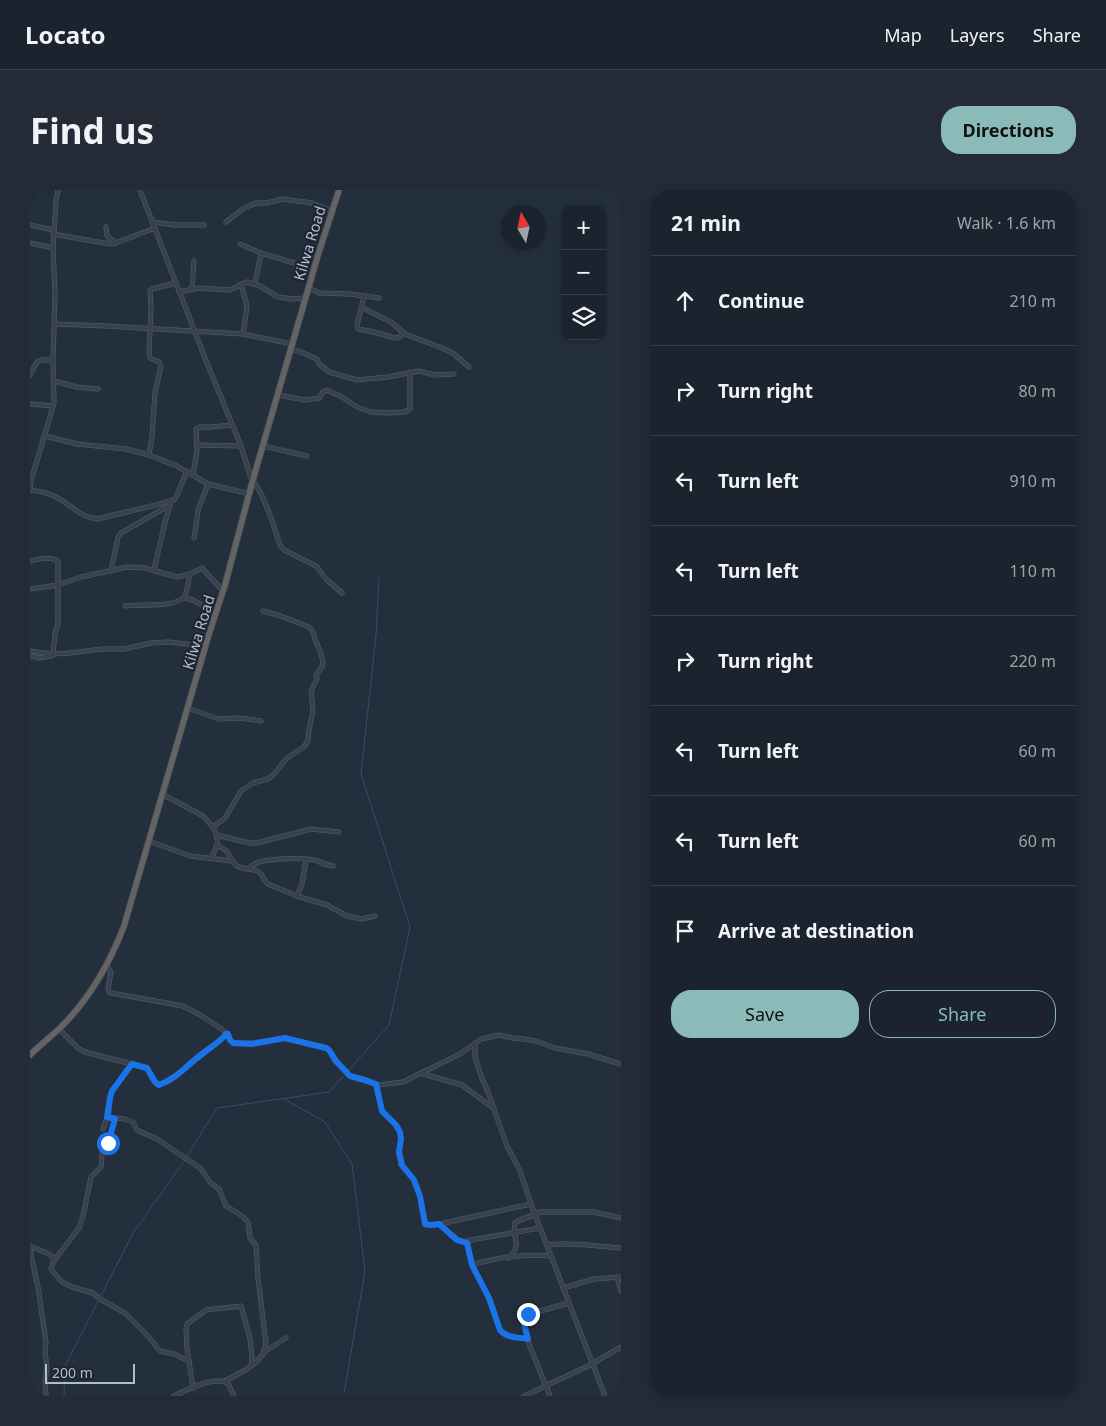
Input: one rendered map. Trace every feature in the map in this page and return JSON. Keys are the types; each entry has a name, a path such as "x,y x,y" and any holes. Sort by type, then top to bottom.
{"highway":[{"name":"Kilwa Road","path":"30,1055 59,1029 90,993 117,946 205,646 223,591 308,288 339,190"}],"street":[{"path":"58,190 53,232 55,324 53,406 30,490 52,495 92,519 105,518 174,500"},
{"path":"140,190 241,446 253,482 258,487 280,545 284,550 316,566 326,579 342,593"},
{"path":"226,222 248,206 256,203 284,200 312,203 332,211"},
{"path":"153,222 204,225"},
{"path":"30,225 98,242 116,243 155,228"},
{"path":"106,227 107,236 116,243"},
{"path":"30,243 53,248"},
{"path":"240,244 262,253 301,264 313,272"},
{"path":"255,284 262,253"},
{"path":"192,289 194,261"},
{"path":"179,292 192,289 217,288 230,290 247,282 255,284 278,297 306,298"},
{"path":"149,455 154,393 161,366 159,362 150,358 149,354 151,290 176,283"},
{"path":"241,284 247,306 243,334"},
{"path":"308,288 319,293 379,298"},
{"path":"364,296 358,330 395,338 400,337 403,332"},
{"path":"362,307 391,322 403,332 454,354 469,367"},
{"path":"55,324 243,334 291,347 316,359 329,372 357,380 419,371 435,375 454,374"},
{"path":"30,361 53,360"},
{"path":"30,375 37,362"},
{"path":"278,395 305,400 319,398 327,390 371,412 405,412 410,408 410,372"},
{"path":"54,381 98,390"},
{"path":"30,404 53,406"},
{"path":"192,475 196,458 196,429 200,426 232,425"},
{"path":"45,436 76,444 126,449 149,455 208,484 250,494"},
{"path":"197,444 241,446"},
{"path":"263,446 307,456"},
{"path":"111,571 118,537 121,533 170,505 177,495 186,472"},
{"path":"194,538 198,510 208,484"},
{"path":"154,570 170,505"},
{"path":"30,561 46,558 58,561 58,623 52,654"},
{"path":"30,589 58,585 81,577 133,567 154,570 177,578 190,574 200,568 204,569 223,591"},
{"path":"184,598 190,574"},
{"path":"125,606 166,604 184,598 216,611"},
{"path":"214,827 225,818 241,791 253,783 268,779 287,758 304,747 308,741 308,730 313,710 311,691 316,675 323,664 322,654 309,627 278,614 263,612"},
{"path":"30,656 39,658 102,649 124,649 151,643 173,642 205,646"},
{"path":"30,651 70,654"},
{"path":"188,708 219,718 261,720"},
{"path":"162,794 203,816 214,827 217,844 212,858"},
{"path":"216,835 249,843 257,843 311,829 339,832"},
{"path":"149,841 190,856 232,861"},
{"path":"217,844 227,850 232,861 239,867 260,872 268,884 297,896 327,905 352,918 362,919 374,916"},
{"path":"249,869 256,863 279,858 317,861 333,866"},
{"path":"297,896 302,884 306,860"},
{"path":"107,966 111,972 108,988 111,994 183,1006 202,1016 228,1034 233,1043 252,1044 285,1038 326,1048 350,1076 376,1084 398,1084 446,1062 481,1039 502,1035 536,1041 555,1048 588,1054 621,1064"},
{"path":"59,1029 79,1049 85,1052 147,1068 155,1082 159,1085 184,1070 228,1034"},
{"path":"475,1044 478,1068 507,1146 520,1172 605,1396"},
{"path":"103,1129 112,1091 132,1064"},
{"path":"420,1073 462,1084 494,1109"},
{"path":"376,1084 382,1111 396,1125 400,1132 399,1152 402,1165 414,1180 420,1196 425,1224 439,1224 531,1204"},
{"path":"107,1117 132,1122 137,1130 157,1139 196,1165 210,1182 219,1189 226,1206 248,1222 250,1238 256,1245 266,1344 263,1354"},
{"path":"115,1119 108,1143 102,1154 100,1167 91,1177 79,1228 56,1259 51,1269 62,1282 95,1294 100,1299 126,1313 148,1335 160,1351 189,1360"},
{"path":"508,1258 516,1249 514,1225 517,1221 536,1216 539,1212 597,1212 621,1218"},
{"path":"439,1224 457,1240 465,1241 540,1228"},
{"path":"465,1241 468,1244 472,1265 489,1298 502,1334 528,1339"},
{"path":"547,1244 570,1243 621,1248"},
{"path":"30,1246 56,1259"},
{"path":"30,1250 46,1342 44,1348 47,1365 46,1396"},
{"path":"472,1265 495,1259 537,1255 551,1256"},
{"path":"563,1288 594,1280 619,1277 621,1291"},
{"path":"30,1278 36,1278"},
{"path":"550,1396 537,1366 523,1320 525,1316 569,1303"},
{"path":"193,1388 186,1348 186,1328 189,1322 206,1310 240,1305 243,1309 250,1338 251,1366"},
{"path":"174,1396 213,1382 225,1381 251,1366 279,1341 286,1338"},
{"path":"524,1396 621,1347"},
{"path":"225,1381 230,1385 234,1396"}],"waterway":[{"path":"187,1156 217,1108 329,1092 389,1025 410,927 361,774 376,635 379,578"},
{"path":"284,1099 325,1122 352,1164 365,1271 344,1393"},
{"path":"64,1396 65,1366 133,1233 185,1160"}],"route":[{"path":"108,1143 115,1119 107,1117 112,1091 132,1064 147,1068 155,1082 159,1085 184,1070 226,1034 228,1034 233,1043 252,1044 285,1038 326,1048 350,1076 376,1084 382,1111 396,1125 400,1132 399,1155 402,1167 414,1180 420,1196 425,1224 439,1224 457,1240 467,1243 472,1265 489,1298 502,1334 528,1339 523,1320 528,1314"}]}
